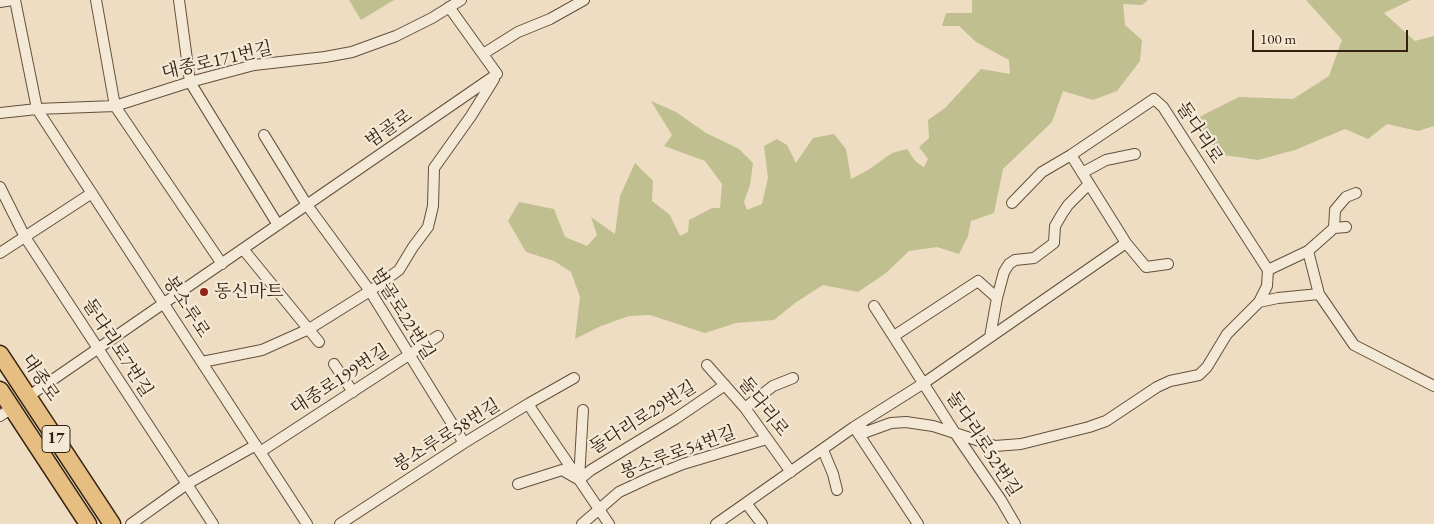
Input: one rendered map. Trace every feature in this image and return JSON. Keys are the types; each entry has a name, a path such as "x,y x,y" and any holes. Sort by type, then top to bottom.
{"main road":[{"name":"대종로","path":"0,354 112,524"},
{"name":"17","path":"0,390 6,412 88,524"}],"street":[{"path":"0,2 14,0 37,109"},
{"path":"96,0 114,106 222,264"},
{"path":"180,0 190,82 278,225"},
{"name":"대종로171번길","path":"0,113 37,109 114,106 190,82 254,65 352,52 396,36 432,18 461,0"},
{"path":"483,54 518,32 550,19 582,0"},
{"path":"202,362 262,350 309,329 400,270 413,247 428,227 433,206 434,168 471,116 497,74 450,7"},
{"name":"범골로","path":"28,396 497,74"},
{"name":"돌다리로","path":"1012,203 1042,172 1071,155 1154,99 1162,107 1268,270"},
{"name":"봉소루로","path":"37,109 307,524"},
{"name":"범골로22번길","path":"264,135 307,205 370,291 464,444"},
{"path":"1082,173 1106,160 1135,154"},
{"path":"1071,155 1126,243 1146,268 1168,264"},
{"path":"990,337 997,298 1004,272 1009,264 1015,260 1034,258 1054,243 1055,226 1062,214 1068,205 1089,184"},
{"name":"돌다리로7번길","path":"0,187 25,237 213,524"},
{"path":"0,252 92,193"},
{"path":"1334,228 1335,210 1346,197 1356,193"},
{"path":"856,426 866,432 891,423 906,422 933,426 995,446 1020,444 1088,427 1106,420 1157,387 1198,375 1207,368 1227,334 1259,302 1267,286 1268,270 1308,251 1334,228 1346,227"},
{"path":"716,524 856,426 924,383 1126,243"},
{"path":"243,249 319,342"},
{"path":"1308,251 1319,294 1354,346 1434,386"},
{"path":"894,336 978,281 997,298"},
{"path":"1259,302 1319,294"},
{"path":"874,306 924,383"},
{"name":"대종로199번길","path":"131,524 187,484 258,448 353,392 438,336"},
{"path":"334,364 353,392"},
{"name":"돌다리로","path":"707,365 745,408 791,472"},
{"name":"봉소루로58번길","path":"340,524 528,404 574,378"},
{"path":"745,408 773,386 793,378"},
{"name":"돌다리로52번길","path":"924,383 1015,524"},
{"name":"돌다리로29번길","path":"579,480 591,470 725,385"},
{"name":"돌다리로29번길","path":"528,404 609,524"},
{"path":"518,484 562,470 579,480 583,410"},
{"path":"856,426 918,524"},
{"name":"봉소루로54번길","path":"582,524 619,492 649,478 683,464 768,439"},
{"path":"823,450 833,474 837,490"},
{"path":"746,503 762,524"}],"green space":[{"path":"349,0 394,0 361,20"},
{"path":"972,0 1148,0 1142,5 1123,4 1125,25 1142,40 1140,61 1117,91 1093,100 1063,91 1052,122 1003,169 994,213 971,221 968,236 959,254 937,247 909,251 886,273 858,292 823,285 795,303 774,320 736,323 705,333 650,315 629,316 601,326 575,339 580,297 571,272 554,261 526,252 508,221 519,202 554,209 565,237 587,246 597,235 591,217 615,234 620,196 635,163 653,181 652,201 670,215 680,236 688,232 689,220 712,208 720,208 722,184 705,161 664,146 672,135 651,101 676,112 706,133 739,149 753,163 750,185 744,202 747,210 762,204 768,178 764,146 777,139 787,145 796,163 813,138 834,134 846,149 851,179 868,170 892,153 907,149 916,162 924,167 928,159 919,147 929,138 928,120 945,108 981,69 1010,74 1009,60 976,42 959,26 942,26 946,13 972,13"},
{"path":"1306,0 1411,0 1384,13 1415,41 1434,36 1434,126 1418,131 1387,124 1368,139 1345,129 1295,150 1258,160 1224,155 1199,133 1199,117 1239,97 1293,99 1329,76 1342,40"}],"place":[{"name":"동신마트","path":"204,292"}]}
